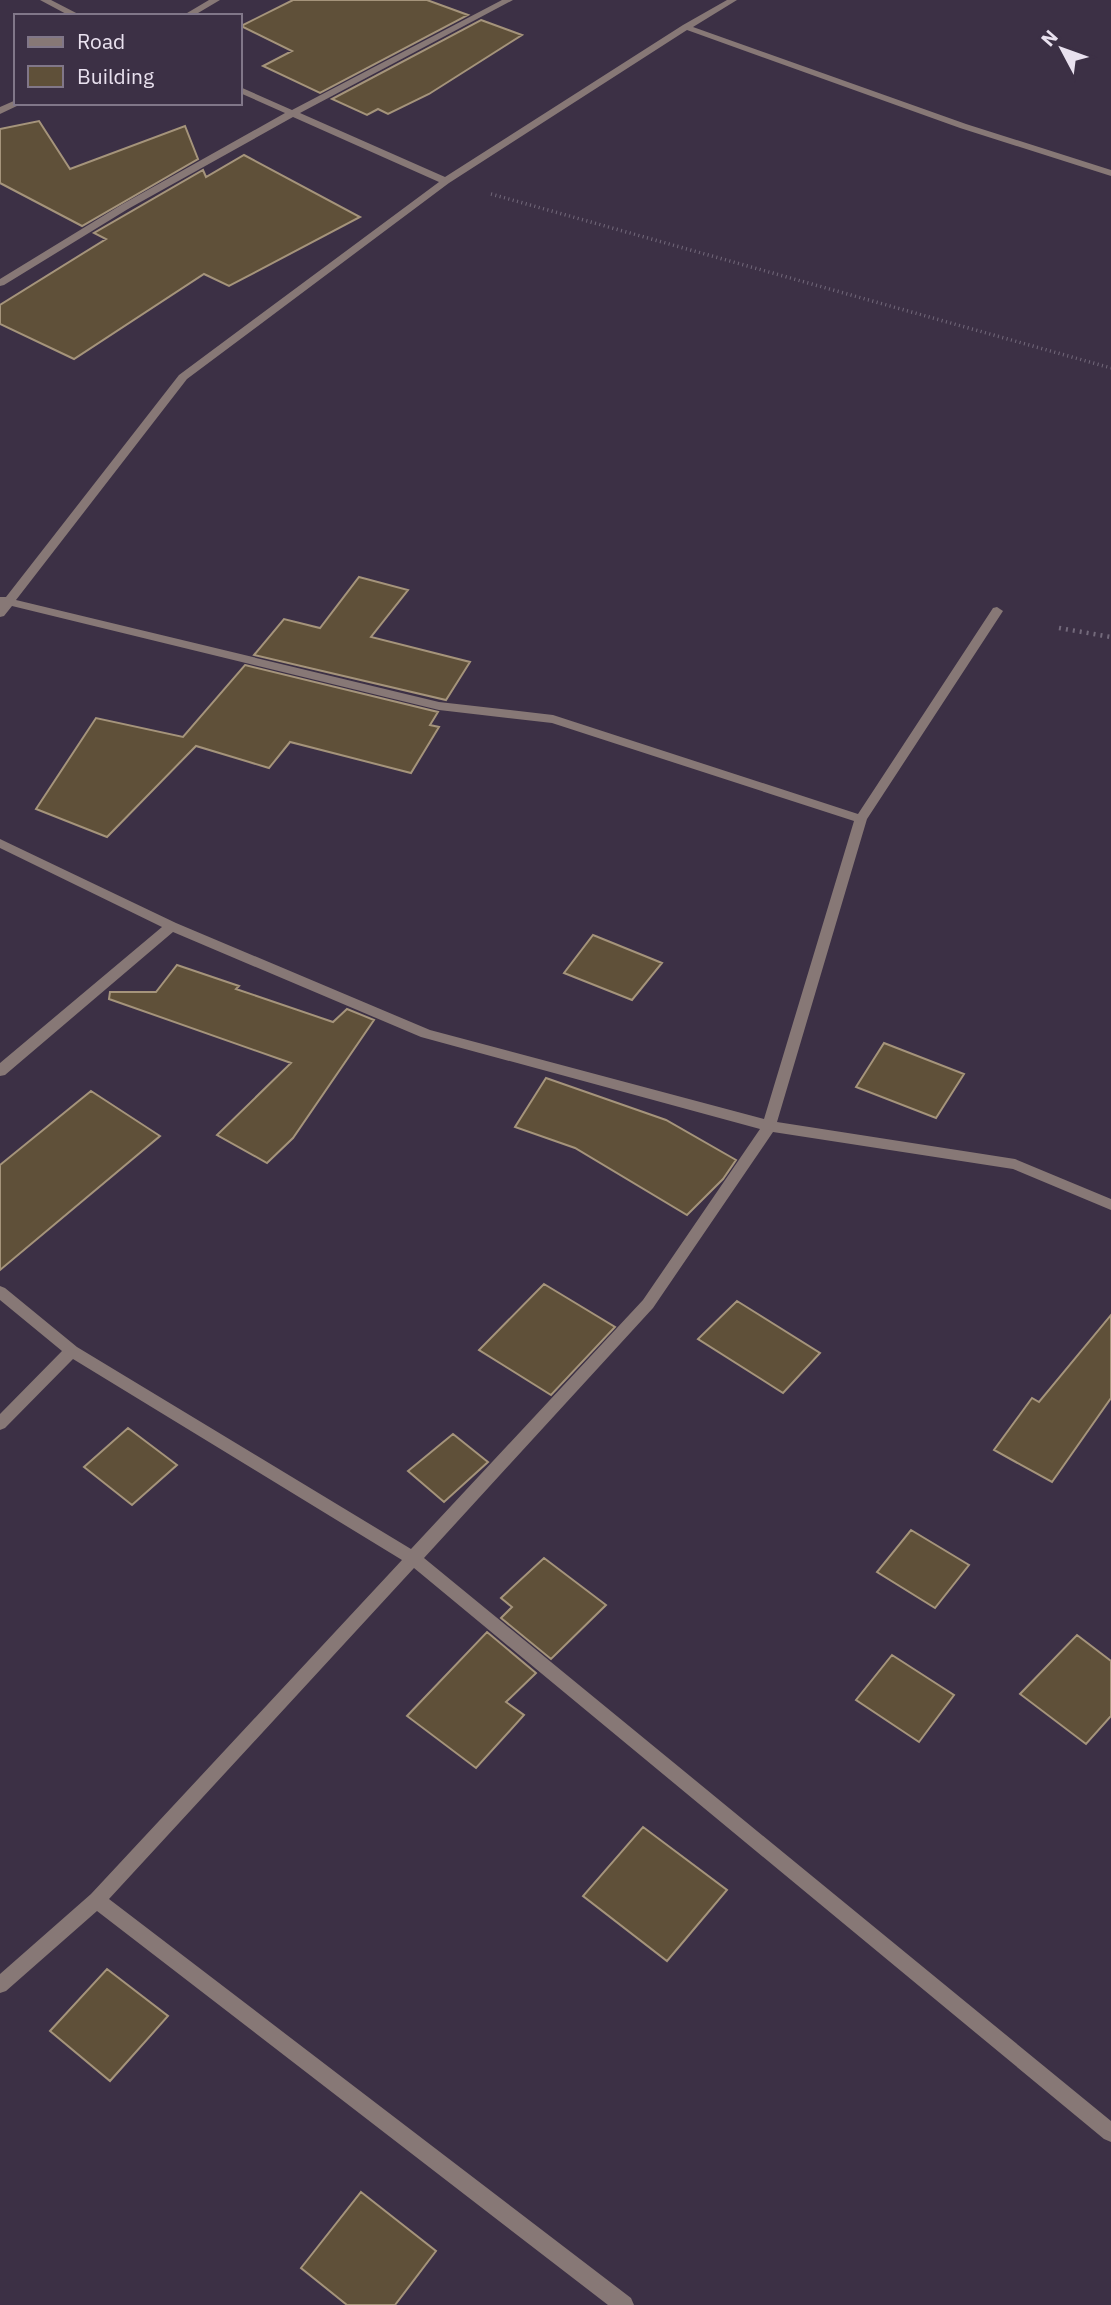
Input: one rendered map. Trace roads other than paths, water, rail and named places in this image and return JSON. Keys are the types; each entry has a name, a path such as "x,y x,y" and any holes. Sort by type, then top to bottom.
{"street":[{"path":"44,0 74,14"},
{"path":"190,14 216,0"},
{"path":"0,283 289,113 509,0"},
{"path":"733,0 686,27 446,181 183,377 3,605 439,706 553,719 861,819"},
{"path":"686,27 963,127 1111,173"},
{"path":"242,91 446,181"},
{"path":"0,1984 97,1900 648,1304 769,1126 861,819 997,611"},
{"path":"0,843 171,926 426,1034 769,1126 1015,1164 1111,1205"},
{"path":"0,1071 171,926"},
{"path":"0,1292 72,1350 414,1559 1111,2133"},
{"path":"0,1424 72,1350"},
{"path":"97,1900 624,2305"}]}
